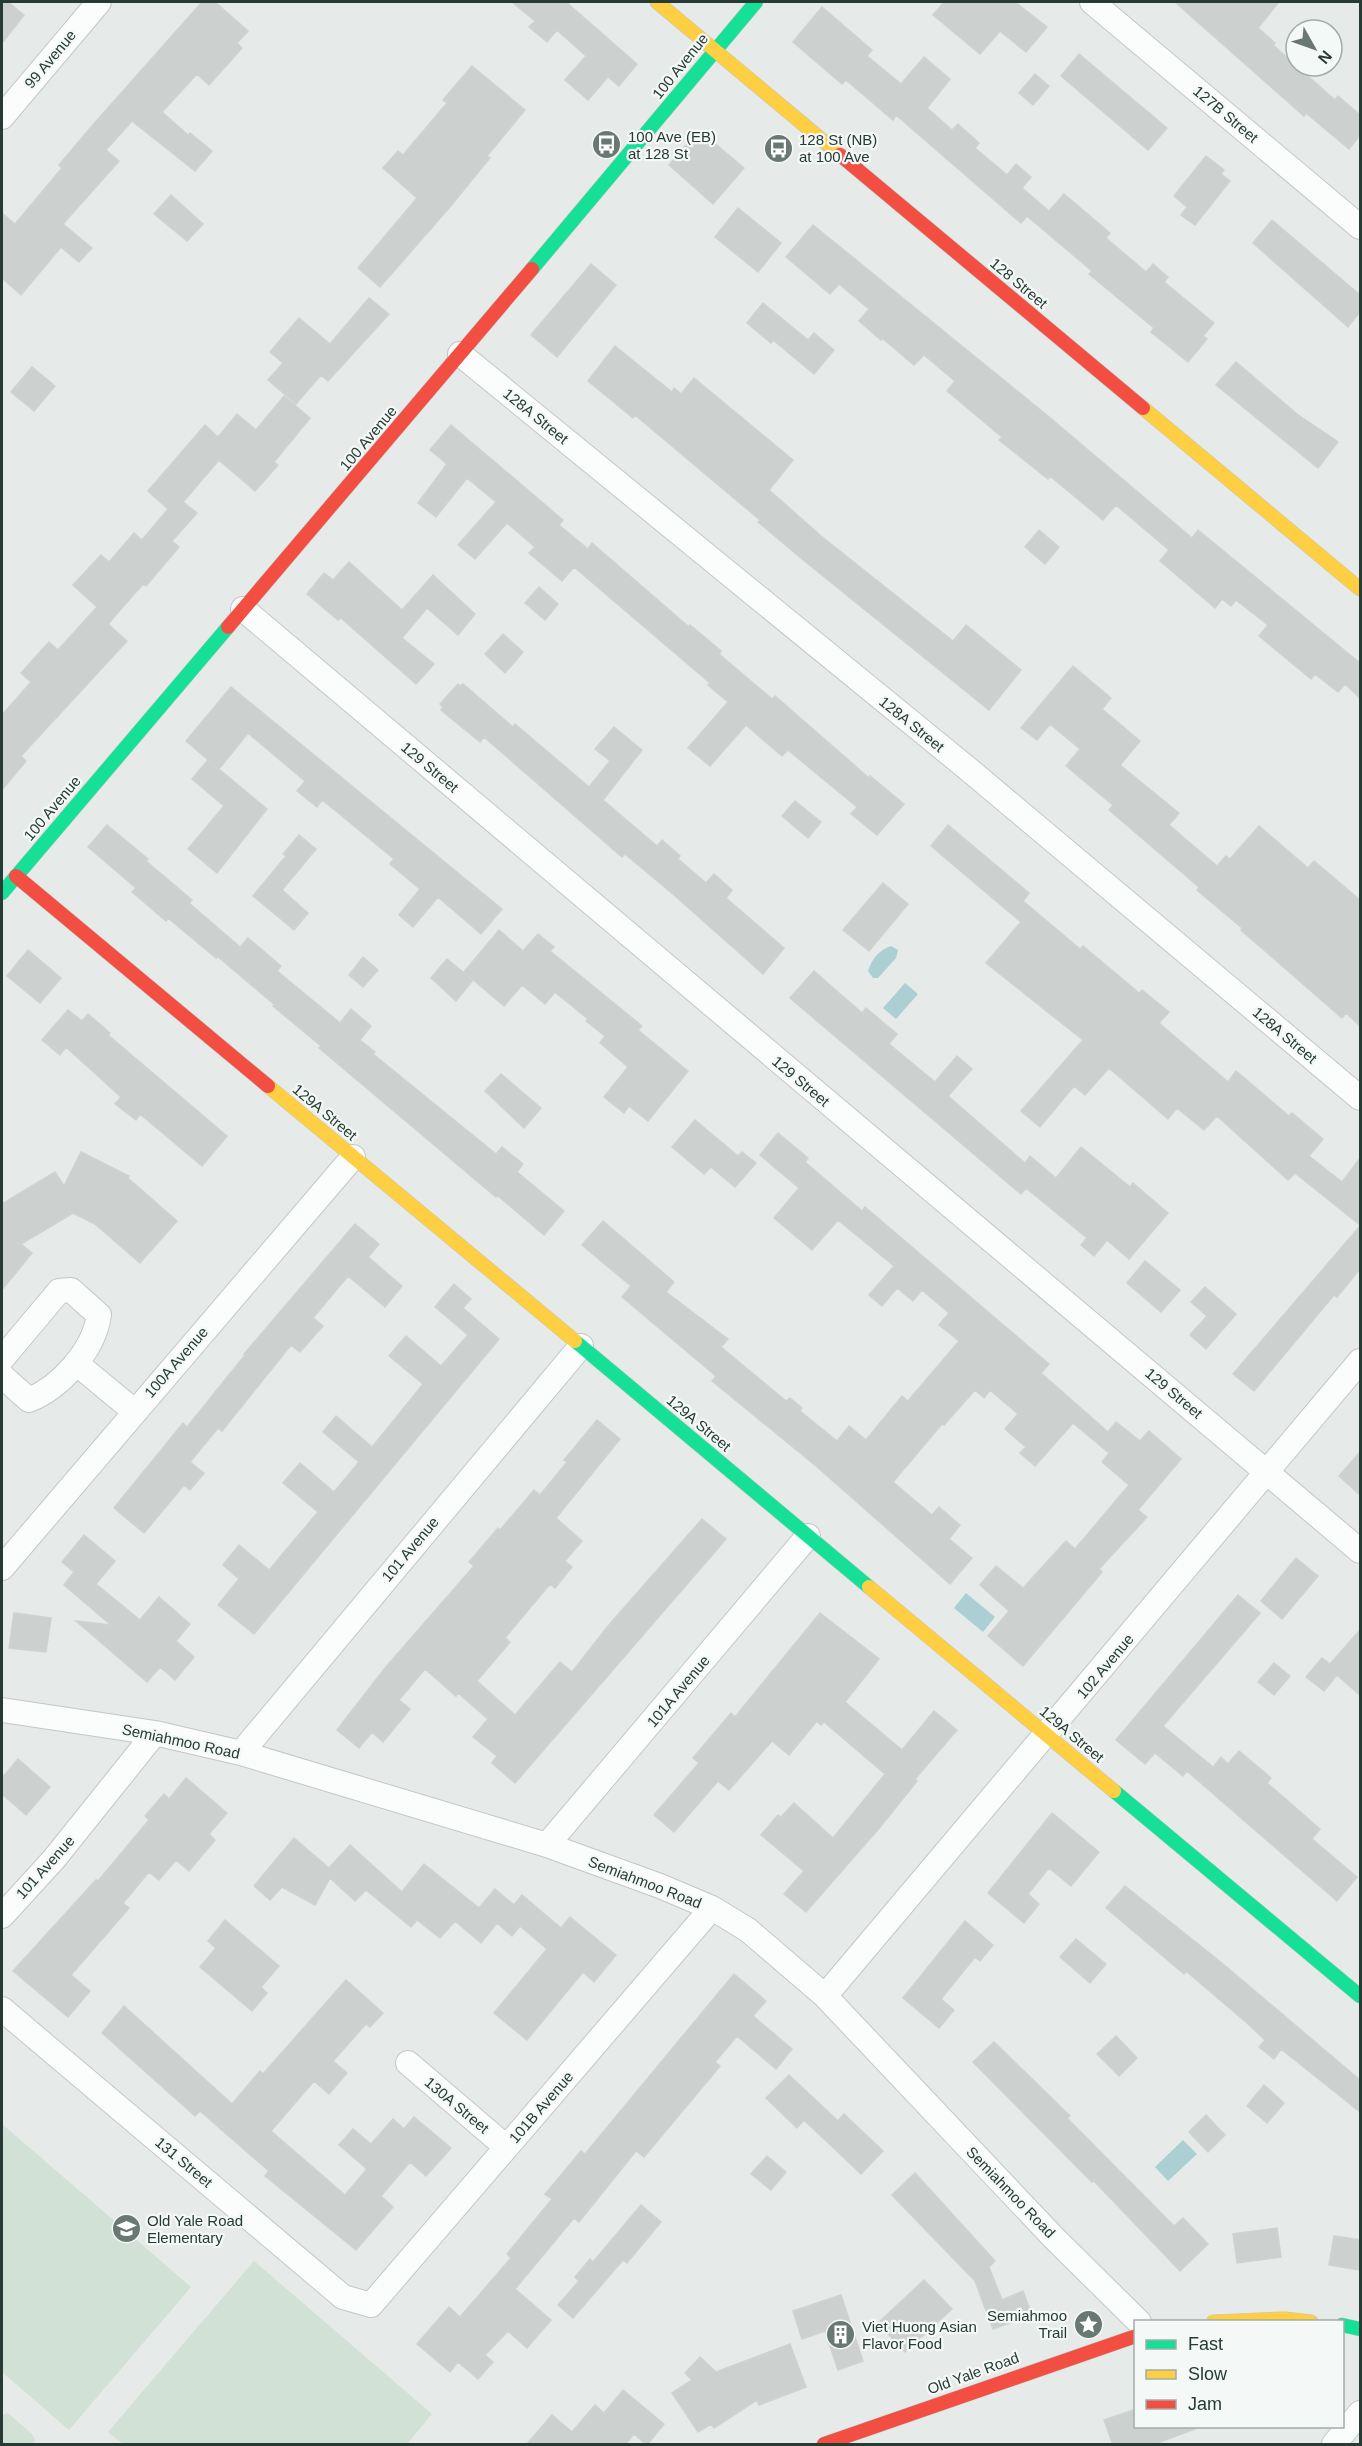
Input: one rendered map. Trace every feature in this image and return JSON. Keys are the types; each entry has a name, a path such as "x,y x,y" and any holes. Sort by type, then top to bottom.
{"street":[{"name":"99 Avenue","path":"2,117 99,2"},
{"name":"128 Street","path":"657,2 1360,589"},
{"name":"100 Avenue","path":"2,893 756,2"},
{"name":"127B Street","path":"1092,2 1360,226"},
{"name":"128A Street","path":"460,354 967,768 1360,1098"},
{"name":"129 Street","path":"243,609 1360,1551"},
{"name":"129A Street","path":"16,876 1360,1996"},
{"name":"100A Avenue","path":"2,1568 353,1157"},
{"path":"2,1359 59,1291 71,1290 99,1315 97,1332 76,1363 48,1393 29,1400 2,1376"},
{"name":"101 Avenue","path":"241,1753 581,1346"},
{"name":"102 Avenue","path":"825,1996 1360,1361"},
{"path":"76,1363 134,1411"},
{"name":"101A Avenue","path":"547,1845 808,1536"},
{"name":"Semiahmoo Road","path":"2,1710 155,1733 241,1753 547,1845 660,1886 712,1908 748,1930 825,1996 1054,2238 1137,2320"},
{"name":"101 Avenue","path":"2,1916 54,1859 155,1733"},
{"name":"101B Avenue","path":"371,2305 712,1908"},
{"name":"131 Street","path":"2,2009 343,2297 371,2305"},
{"name":"130A Street","path":"408,2063 506,2147"},
{"path":"1261,2320 1294,2320"},
{"path":"1344,2325 1360,2329"},
{"name":"Old Yale Road","path":"824,2445 1049,2364 1134,2337"},
{"path":"1334,2445 1360,2413"}],"green space":[{"path":"2,2124 191,2287 69,2430 2,2372"},
{"path":"254,2261 432,2414 407,2444 123,2444 108,2432"},
{"path":"8,2413 32,2434 35,2440 33,2444 2,2444 2,2415"}],"water":[{"path":"891,946 898,950 896,958 878,978 873,978 868,971 872,963 876,956"},
{"path":"905,983 918,994 896,1019 883,1008"},
{"path":"966,1593 995,1617 983,1632 954,1608"},
{"path":"1183,2140 1197,2154 1168,2181 1155,2167"}],"building":[{"path":"2,2 8,2 24,15 2,43"},
{"path":"202,2 215,2 248,31 237,43 242,48 209,85 197,74 162,112 188,135 190,133 212,151 195,171 132,121 106,150 119,161 63,224 92,248 79,262 61,247 21,295 2,278 2,213 15,224 62,168 59,165 91,127"},
{"path":"512,2 566,2 637,64 619,86 608,77 588,100 565,80 586,56 557,30 547,42 529,27 535,21"},
{"path":"944,2 1015,2 1047,27 1026,52 1000,31 980,54 933,15"},
{"path":"1175,2 1279,2 1258,28 1284,55 1284,78 1310,78 1335,100 1338,96 1360,115 1360,135 1349,149 1306,113 1304,116"},
{"path":"822,7 872,50 867,56 901,84 924,57 950,79 927,108 952,130 958,124 979,143 975,148 1007,175 1016,164 1031,177 1022,188 1049,211 1064,194 1110,233 1106,238 1146,272 1153,264 1168,277 1164,282 1214,323 1203,336 1207,339 1188,362 1151,332 1154,328 1089,274 1092,271 1027,216 1021,223 896,115 893,120 846,80 842,84 793,42"},
{"path":"1079,54 1167,128 1148,150 1061,76"},
{"path":"472,66 525,110 487,156 490,158 380,287 358,268 417,198 383,168 398,151 403,155 447,103 443,100"},
{"path":"1035,74 1049,86 1033,105 1019,93"},
{"path":"699,130 744,168 713,204 669,165"},
{"path":"1206,156 1224,170 1221,174 1230,181 1195,225 1181,215 1187,207 1174,196"},
{"path":"171,195 203,224 187,241 154,214"},
{"path":"738,208 781,243 758,272 715,237"},
{"path":"1272,220 1360,295 1360,312 1348,327 1253,243"},
{"path":"813,225 1048,416 1192,538 1198,530 1360,663 1360,698 1345,684 1338,692 1315,674 1311,679 1259,636 1268,625 1236,600 1231,606 1222,599 1215,608 1160,561 1169,550 1116,505 1103,520 1050,476 1048,479 999,440 1002,437 947,391 955,381 924,355 914,365 859,321 869,309 839,284 830,294 786,257"},
{"path":"591,264 616,285 557,357 531,335"},
{"path":"369,298 389,314 328,381 321,375 296,404 268,380 283,363 270,352 299,318 330,344"},
{"path":"763,303 808,340 814,333 834,350 814,374 773,340 771,343 747,323"},
{"path":"615,346 672,392 674,388 681,394 694,378 793,460 769,490 821,536 953,641 966,625 1021,670 989,710 802,559 758,522 760,520 635,415 633,418 588,381"},
{"path":"1236,362 1297,414 1338,442 1318,468 1216,385"},
{"path":"32,367 55,386 34,411 11,392"},
{"path":"284,396 310,418 274,462 278,465 255,491 219,460 183,502 197,513 172,541 179,547 146,586 143,584 108,624 127,641 21,756 26,761 2,790 2,715 31,682 21,673 49,642 58,650 97,607 73,585 101,555 109,562 134,533 142,540 168,509 148,491 205,425 218,437 237,414 256,430"},
{"path":"451,425 563,520 559,525 588,549 592,543 689,627 690,625 721,651 719,654 772,699 775,696 869,778 870,776 904,804 877,835 851,814 857,807 788,750 782,756 746,725 710,766 688,748 728,702 708,685 710,683 574,567 562,581 529,553 535,547 507,523 475,559 458,545 496,502 467,478 436,517 418,503 447,464 430,450"},
{"path":"1039,530 1059,547 1045,564 1025,547"},
{"path":"349,562 402,610 433,575 475,614 458,635 427,608 402,638 434,664 416,684 341,618 338,620 307,594 324,573 333,580"},
{"path":"539,587 558,604 545,620 525,603"},
{"path":"503,634 523,652 505,673 485,654"},
{"path":"1073,666 1111,698 1102,709 1140,741 1120,765 1179,813 1169,825 1217,866 1226,856 1230,859 1259,826 1308,868 1314,861 1360,900 1360,1026 1346,1013 1342,1018 1197,890 1199,887 1109,810 1113,805 1066,766 1080,749 1050,724 1037,740 1021,728"},
{"path":"458,684 460,686 463,684 513,727 515,724 589,787 610,761 595,749 614,727 642,750 603,800 657,846 662,840 680,856 678,859 706,883 714,874 732,890 726,898 784,948 763,974 674,895 625,854 622,857 484,737 480,742 441,710 443,707 440,704"},
{"path":"231,687 502,909 481,934 438,897 413,927 399,915 420,889 390,864 394,859 336,811 322,800 317,807 297,791 305,781 248,733 219,769 186,741"},
{"path":"208,760 267,809 217,873 188,849 224,806 192,779"},
{"path":"795,801 821,822 808,838 782,816"},
{"path":"107,825 148,859 146,861 192,900 189,903 240,947 248,938 281,966 277,971 340,1023 351,1009 371,1026 360,1040 375,1052 373,1054 496,1154 502,1147 523,1164 517,1172 564,1211 544,1235 319,1048 321,1046 217,956 216,958 168,918 166,921 132,892 136,888 88,847"},
{"path":"948,825 1029,893 1023,901 1080,949 1083,946 1139,993 1142,990 1169,1012 1159,1023 1228,1082 1236,1071 1289,1116 1292,1113 1323,1139 1309,1156 1342,1182 1360,1158 1360,1225 1295,1173 1288,1180 1217,1116 1204,1130 1177,1108 1168,1119 1109,1068 1085,1095 1074,1086 1040,1127 1021,1111 1083,1040 986,963 1021,922 931,846"},
{"path":"299,835 316,849 282,890 308,913 294,930 253,896 286,856 283,854"},
{"path":"883,883 908,904 869,951 843,930"},
{"path":"499,930 523,951 538,934 554,947 550,951 642,1026 638,1030 688,1071 648,1121 629,1106 624,1113 604,1097 628,1067 600,1043 605,1036 555,992 545,1004 522,985 504,1006 464,972"},
{"path":"28,950 61,978 40,1003 7,976"},
{"path":"363,957 378,970 363,987 349,975"},
{"path":"447,959 473,980 456,1001 431,978"},
{"path":"814,971 862,1013 866,1008 897,1034 889,1044 935,1082 957,1056 972,1069 948,1096 1025,1163 1030,1156 1056,1178 1081,1147 1130,1187 1133,1183 1168,1213 1129,1259 1107,1240 1094,1256 1081,1245 1087,1238 1026,1188 1021,1194 790,998"},
{"path":"68,1010 82,1021 88,1014 110,1033 108,1035 227,1136 202,1166 140,1114 136,1120 115,1104 121,1097 66,1047 60,1055 42,1040"},
{"path":"501,1074 541,1108 524,1128 485,1091"},
{"path":"695,1120 738,1156 742,1152 756,1163 735,1187 711,1167 704,1174 672,1147"},
{"path":"778,1133 808,1158 805,1162 862,1211 865,1207 1049,1364 1041,1373 1108,1432 1116,1422 1140,1441 1149,1431 1181,1459 1138,1510 1147,1517 1099,1569 1102,1572 1023,1666 988,1636 1009,1611 980,1585 996,1566 1023,1588 1066,1541 1075,1549 1129,1485 1102,1462 1109,1453 1073,1423 1035,1466 1020,1453 1026,1447 1005,1429 1018,1414 990,1390 984,1398 975,1390 944,1425 942,1424 893,1482 932,1515 939,1507 960,1525 949,1539 972,1558 950,1584 816,1466 712,1381 716,1376 622,1297 631,1286 582,1245 603,1221 674,1282 666,1292 728,1339 721,1347 786,1401 790,1398 802,1408 800,1411 837,1441 849,1426 866,1440 902,1396 908,1401 959,1341 939,1325 949,1313 922,1290 913,1301 897,1288 882,1306 869,1295 894,1266 838,1220 812,1250 774,1218 799,1188 760,1155"},
{"path":"81,1152 129,1176 128,1178 177,1221 140,1263 95,1224 73,1213 21,1244 32,1253 2,1290 2,1204 55,1172 64,1186"},
{"path":"355,1224 379,1244 368,1257 402,1286 385,1307 348,1276 313,1318 323,1326 300,1352 291,1345 222,1431 218,1428 190,1462 204,1473 190,1490 184,1485 144,1533 114,1508 183,1423 187,1427 244,1354"},
{"path":"1360,1226 1360,1269 1337,1297 1334,1295 1254,1391 1233,1374"},
{"path":"1145,1261 1180,1290 1161,1312 1127,1283"},
{"path":"454,1284 471,1299 463,1308 499,1339 254,1634 218,1605 239,1579 223,1565 239,1545 269,1570 318,1512 283,1483 300,1463 334,1492 359,1462 323,1432 336,1416 372,1447 423,1384 389,1356 406,1336 441,1366 468,1335 435,1307"},
{"path":"1205,1287 1236,1314 1206,1349 1190,1335 1207,1316 1191,1302"},
{"path":"597,1420 620,1439 556,1518 582,1541 565,1561 572,1567 555,1588 550,1584 505,1638 510,1642 477,1681 515,1715 560,1662 572,1672 608,1626 702,1519 726,1539 515,1783 492,1763 497,1756 473,1737 488,1719 458,1693 456,1696 425,1669 399,1700 410,1709 383,1742 372,1732 359,1748 337,1730 385,1668 474,1566 469,1562 534,1490 540,1495 567,1462 564,1460"},
{"path":"1360,1452 1360,1495 1339,1476"},
{"path":"84,1535 115,1561 96,1584 140,1620 159,1597 190,1624 176,1641 194,1657 175,1680 160,1667 147,1682 76,1621 111,1625 64,1585 74,1572 62,1562"},
{"path":"1296,1558 1318,1576 1282,1619 1261,1601"},
{"path":"1238,1595 1260,1613 1163,1726 1213,1767 1221,1757 1228,1764 1239,1751 1271,1778 1267,1783 1320,1829 1312,1839 1357,1877 1337,1901 1187,1771 1183,1776 1155,1753 1145,1764 1116,1740"},
{"path":"14,1613 51,1618 46,1652 9,1648"},
{"path":"820,1613 879,1659 845,1702 902,1750 934,1711 957,1730 915,1779 917,1781 881,1826 806,1912 784,1894 804,1871 761,1835 778,1815 781,1817 794,1803 833,1838 885,1774 824,1722 821,1725 817,1721 789,1755 772,1741 729,1790 718,1781 674,1832 654,1815 699,1763 693,1758 731,1713 735,1717"},
{"path":"1360,1630 1360,1695 1337,1675 1324,1691 1306,1677 1322,1658 1330,1664"},
{"path":"1274,1663 1290,1676 1274,1695 1258,1682"},
{"path":"18,1759 50,1787 26,1815 2,1794 2,1778"},
{"path":"186,1778 227,1813 209,1834 215,1840 189,1871 176,1860 159,1880 149,1872 123,1903 129,1908 71,1975 90,1991 68,2017 13,1971 96,1880 98,1881 149,1820 145,1816 164,1794 169,1799"},
{"path":"1052,1813 1099,1852 1071,1886 1049,1868 1028,1894 1039,1904 1024,1923 988,1893"},
{"path":"294,1838 329,1868 350,1845 402,1892 424,1864 479,1908 495,1889 514,1905 522,1895 561,1928 570,1917 616,1955 594,1982 583,1972 527,2040 494,2013 547,1949 520,1926 512,1936 497,1923 481,1943 455,1921 440,1938 417,1920 411,1927 366,1890 355,1901 330,1878 315,1905 282,1887 270,1900 254,1886"},
{"path":"1125,1886 1217,1959 1360,2080 1360,2112 1281,2049 1274,2059 1259,2047 1265,2040 1247,2023 1186,1971 1184,1974 1106,1908"},
{"path":"225,1920 279,1966 261,1987 267,1993 252,2011 200,1967 216,1948 208,1941"},
{"path":"965,1921 993,1945 980,1961 975,1957 941,1999 954,2010 939,2028 903,1998"},
{"path":"1076,1939 1106,1964 1090,1983 1060,1957"},
{"path":"734,1974 766,2001 753,2016 792,2049 776,2069 737,2036 715,2062 720,2066 644,2157 636,2151 579,2222 574,2218 515,2289 551,2320 527,2348 508,2331 485,2355 493,2362 478,2379 458,2362 450,2372 417,2344 449,2307 460,2317 511,2258 507,2254 552,2199 545,2194 581,2151 585,2154"},
{"path":"346,1980 383,2013 370,2027 366,2024 333,2061 347,2073 329,2094 314,2081 271,2131 345,2195 367,2169 339,2145 353,2129 371,2144 393,2119 404,2129 414,2117 451,2148 426,2176 410,2162 381,2196 393,2207 356,2250 265,2176 269,2171 200,2111 195,2116 102,2033 124,2006 232,2104 260,2071 263,2074"},
{"path":"1116,2036 1137,2058 1119,2076 1097,2054"},
{"path":"994,2042 1070,2116 1067,2118 1174,2226 1183,2218 1208,2244 1180,2271 1094,2181 1092,2182 973,2062"},
{"path":"789,2075 838,2121 844,2114 883,2151 861,2174 804,2120 797,2128 766,2098"},
{"path":"1264,2085 1284,2103 1267,2123 1247,2106"},
{"path":"1206,2115 1225,2135 1208,2152 1189,2132"},
{"path":"767,2156 786,2172 771,2190 751,2174"},
{"path":"915,2173 995,2261 989,2267 1002,2300 1023,2291 1032,2315 993,2329 975,2281 892,2195"},
{"path":"641,2205 661,2222 627,2263 623,2260 573,2318 558,2305 579,2281 575,2277 590,2259 593,2262"},
{"path":"1277,2228 1281,2257 1237,2263 1233,2234"},
{"path":"1334,2236 1360,2240 1360,2270 1329,2265"},
{"path":"924,2280 952,2309 905,2352 878,2323"},
{"name":"Viet Huong Asian Flavor Food","path":"841,2295 863,2361 838,2370 825,2331 802,2339 793,2311"},
{"path":"790,2344 806,2387 759,2405 757,2400 714,2428 711,2424 698,2432 672,2393 692,2380 685,2373 700,2357 716,2372"},
{"path":"623,2390 664,2424 647,2445 634,2434 625,2445 526,2445 552,2415 572,2432 595,2405 604,2413"},
{"path":"1134,2410 1134,2428 1195,2429 1152,2445 1113,2445 1104,2420"}],"traffic: fast":[{"path":"532,269 756,2"},
{"path":"2,893 228,627"},
{"path":"575,1341 869,1587"},
{"path":"1114,1791 1360,1996"},
{"path":"1344,2325 1360,2329"}],"traffic: slow":[{"path":"657,2 840,155"},
{"path":"1143,408 1360,589"},
{"path":"268,1086 575,1341"},
{"path":"869,1587 1114,1791"},
{"path":"1261,2320 1294,2320"}],"traffic: jam":[{"path":"840,155 1143,408"},
{"path":"228,627 532,269"},
{"path":"16,876 268,1086"},
{"path":"824,2444 1134,2337"}],"place":[{"name":"100 Ave (EB) at 128 St","path":"607,145"},
{"name":"128 St (NB) at 100 Ave","path":"778,148"},
{"name":"Old Yale Road Elementary","path":"126,2229"},
{"name":"Semiahmoo Trail","path":"1088,2324"},
{"name":"Viet Huong Asian Flavor Food","path":"841,2335"}]}
